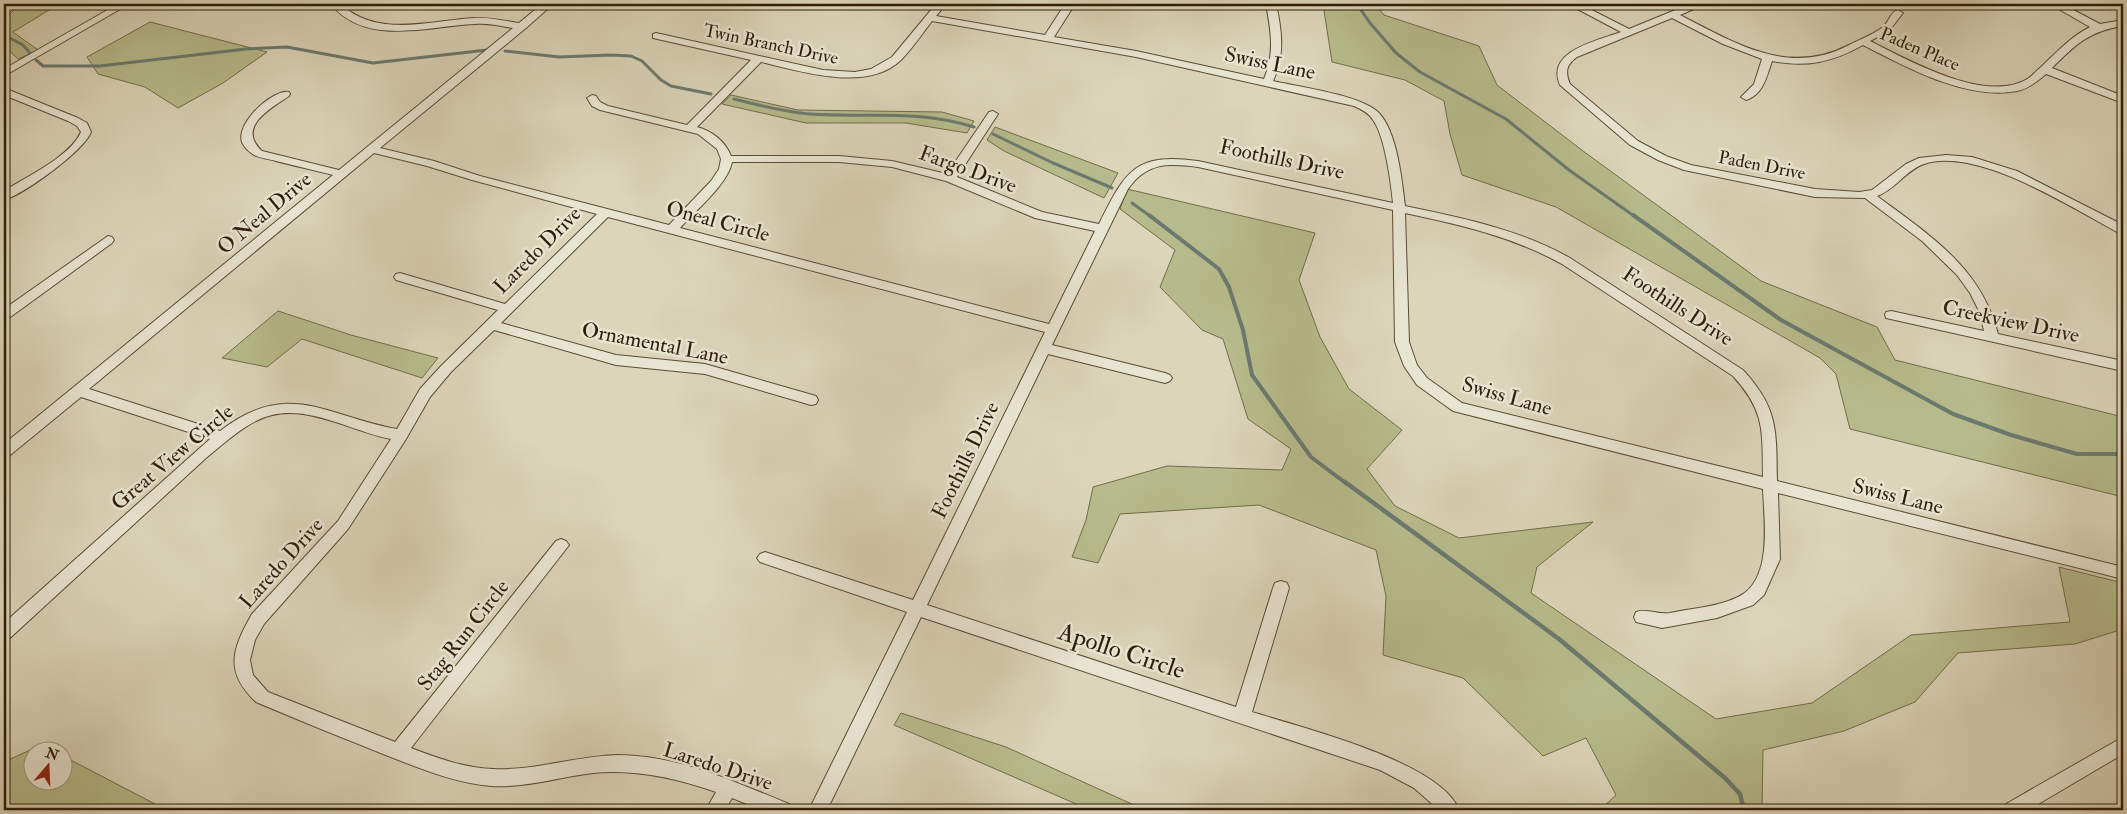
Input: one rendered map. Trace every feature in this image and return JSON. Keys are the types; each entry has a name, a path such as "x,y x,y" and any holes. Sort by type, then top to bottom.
{"street":[{"path":"4,72 124,4"},
{"path":"261,6 271,4"},
{"path":"336,4 350,18 379,26 408,28 485,21 523,26"},
{"name":"O Neal Drive","path":"4,452 548,4"},
{"name":"Twin Branch Drive","path":"656,36 835,75 864,73 883,67 896,59 941,4"},
{"path":"1048,39 1070,4"},
{"path":"1267,83 1278,55 1271,4"},
{"path":"1573,4 1628,32"},
{"name":"Paden Drive","path":"1698,4 1573,55 1562,64 1560,74 1565,85 1634,144 1669,161 1701,171 1815,194 1848,197 1868,195 1882,189 1916,162 1933,158 1957,158 1986,163 2007,170 2123,230"},
{"path":"2054,4 2097,27"},
{"name":"Paden Place","path":"1672,14 1737,47 1768,58 1805,61 1822,59 1886,29 1898,13"},
{"name":"Swiss Lane","path":"930,18 1136,54 1352,102 1375,115 1383,129 1394,168 1400,209 1402,342 1407,360 1423,385 1458,407 2123,573"},
{"name":"Paden Place","path":"1862,41 1937,77 1974,87 2016,88 2030,82 2079,36 2097,27 2123,23"},
{"path":"1746,97 1759,85 1768,58"},
{"path":"690,128 758,59"},
{"path":"2044,70 2123,100"},
{"path":"4,91 72,119 85,128 86,134 69,154 4,196"},
{"path":"285,94 253,120 246,131 248,144 264,155 342,174"},
{"path":"592,98 596,104 604,108 702,132 718,142 722,147 727,159 725,168 715,183 671,230"},
{"path":"950,178 993,114"},
{"name":"Oneal Circle","path":"373,150 430,163 476,178 1054,330"},
{"name":"Fargo Drive","path":"727,159 863,160 892,164 950,178 1039,215 1103,229"},
{"name":"Foothills Drive","path":"818,810 1122,188 1134,173 1148,165 1172,161 1198,164 1503,232 1542,247 1725,363 1749,385 1763,406 1767,416 1772,559 1758,590 1747,600 1717,611 1662,621 1642,617"},
{"path":"1868,195 1933,246 1959,270 1981,300 1992,336"},
{"name":"Laredo Drive","path":"606,212 425,393 401,435 343,526 258,619 247,636 241,662 244,677 250,688 262,696 433,765 478,776 513,777 594,764 658,766 728,788 783,810"},
{"path":"4,315 108,240"},
{"path":"400,277 508,309"},
{"name":"Creekview Drive","path":"1891,315 2123,366"},
{"name":"Ornamental Lane","path":"492,325 616,360 705,369 811,400"},
{"path":"1044,348 1165,378"},
{"path":"79,392 222,438"},
{"name":"Great View Circle","path":"4,633 201,454 254,416 284,407 297,407 310,409 384,434 401,435"},
{"name":"Stag Run Circle","path":"398,752 561,545"},
{"name":"Apollo Circle","path":"765,558 1383,763 1413,776 1432,790 1450,810"},
{"path":"1242,716 1281,588"},
{"path":"2012,810 2123,745"},
{"path":"715,810 728,788"}],"green space":[{"path":"20,4 59,4 13,32 38,50 18,59 4,46 4,18"},
{"path":"1323,4 1375,4 1384,15 1479,46 1497,85 1583,151 1761,281 1877,327 1895,360 2123,417 2123,497 1850,429 1836,374 1820,358 1556,207 1462,175 1450,134 1444,101 1405,80 1332,62"},
{"path":"150,22 267,52 223,83 178,108 145,87 98,74 87,57"},
{"path":"731,95 798,110 942,112 974,121 967,133 906,123 806,123 722,104"},
{"path":"995,127 1118,173 1104,198 1004,151 987,140"},
{"path":"1127,189 1315,233 1299,280 1320,337 1349,389 1402,430 1367,469 1395,506 1459,538 1593,522 1537,567 1531,593 1716,719 1812,703 1911,635 2070,622 2059,567 2123,583 2123,629 2075,644 1958,653 1915,702 1844,731 1763,750 1762,810 1600,810 1616,795 1586,738 1543,756 1463,678 1383,655 1386,596 1376,550 1259,505 1120,514 1098,563 1072,557 1086,520 1093,487 1167,466 1282,470 1291,449 1248,419 1223,339 1202,330 1160,287 1175,250 1120,209"},
{"path":"278,311 351,335 438,358 422,378 302,339 267,367 222,358"},
{"path":"901,713 1006,747 1145,810 1090,810 894,725"},
{"path":"22,754 22,792 72,792 72,761 157,805 158,810 4,810 4,762"}],"waterway":[{"path":"1357,4 1370,23 1396,53 1420,72 1506,119 1569,170 1634,216"},
{"path":"4,35 23,45 30,53"},
{"path":"36,60 43,66 100,66 246,49 287,47 373,63 487,50"},
{"path":"505,51 559,57 631,56 642,61 661,80 671,86 711,94"},
{"path":"734,99 800,113 912,116 953,121 974,127"},
{"path":"993,134 1053,163 1112,188"},
{"path":"1132,203 1150,216"},
{"path":"1149,215 1219,269 1229,287 1243,330 1252,375 1311,457 1347,484"},
{"path":"1633,215 1781,320 1953,414 2011,435 2077,454 2123,454"},
{"path":"1345,482 1559,639 1725,778 1740,794 1744,810"}]}
